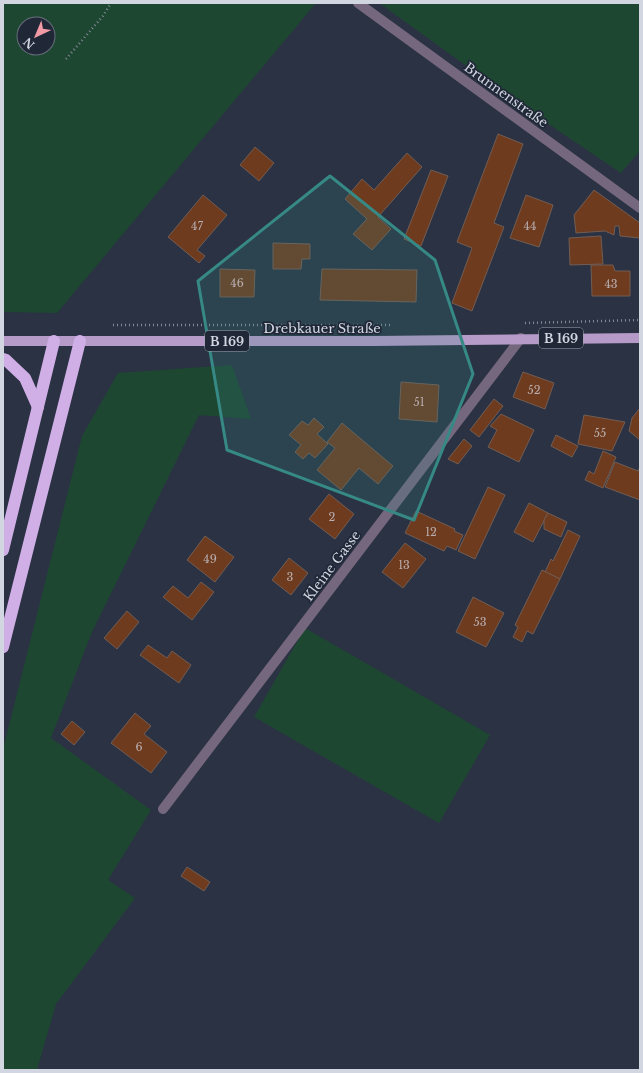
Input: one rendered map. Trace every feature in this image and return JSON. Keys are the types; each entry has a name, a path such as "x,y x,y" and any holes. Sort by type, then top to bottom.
{"highway":[{"path":"3,550 54,341"},
{"path":"3,647 80,341"},
{"path":"3,359 25,378 38,407"}],"main road":[{"name":"Drebkauer Straße","path":"3,341 375,341 521,338 640,338"}],"street":[{"name":"Brunnenstraße","path":"358,3 640,208"},
{"name":"Kleine Gasse","path":"163,809 521,338"}],"path":[{"path":"66,59 103,16 111,3"},
{"path":"524,323 640,320"},
{"path":"106,325 392,325"}],"highlighted area":[{"path":"330,176 435,260 473,374 414,520 227,450 198,281"}],"green space":[{"path":"3,3 316,3 57,313 3,312"},
{"path":"379,3 640,3 640,151 621,173 532,113"},
{"path":"232,365 251,419 199,415 92,632 51,738 151,810 108,880 135,898 56,1004 37,1070 3,1070 3,749 82,436 118,373"},
{"path":"305,628 490,735 439,823 254,717"}],"building":[{"path":"498,134 523,144 494,223 504,227 472,311 452,303 472,248 457,242"},
{"path":"255,147 274,163 259,181 240,165"},
{"path":"407,153 422,167 378,217 391,229 372,250 353,234 367,219 345,199 362,179 374,190"},
{"path":"431,170 448,176 421,246 404,239"},
{"path":"594,190 640,223 640,238 620,236 619,226 615,226 614,235 605,231 576,233 574,215"},
{"path":"203,195 227,215 197,250 205,256 199,263 168,237"},
{"path":"526,195 553,205 539,247 510,238"},
{"path":"601,236 603,264 570,265 569,238"},
{"path":"273,243 310,244 310,259 302,259 301,269 273,269"},
{"path":"591,265 613,265 615,271 630,271 630,296 592,296"},
{"path":"220,269 255,270 254,297 220,297"},
{"path":"322,269 417,270 416,302 320,300"},
{"path":"523,372 554,383 545,409 513,397"},
{"path":"401,382 439,385 437,422 399,419"},
{"path":"494,399 503,406 479,437 470,430"},
{"path":"640,408 640,440 629,431 632,418"},
{"path":"501,414 534,430 519,462 488,447 497,430 490,426"},
{"path":"584,415 625,422 612,451 578,444"},
{"path":"314,418 324,427 317,434 328,444 315,458 309,453 303,459 295,452 301,445 289,435 302,421 308,425"},
{"path":"342,423 393,466 378,484 359,468 341,490 317,470 335,448 327,442"},
{"path":"556,435 578,446 572,457 551,446"},
{"path":"464,439 472,446 458,464 448,459"},
{"path":"603,451 616,457 603,488 585,480 589,471 594,474"},
{"path":"615,462 638,471 640,467 640,500 605,487"},
{"path":"488,487 505,495 475,559 458,551"},
{"path":"329,494 354,514 335,539 309,519"},
{"path":"529,503 548,513 533,542 514,532"},
{"path":"416,511 455,529 454,531 463,535 456,550 447,546 444,551 405,533"},
{"path":"548,513 567,522 561,537 544,529 544,520"},
{"path":"568,530 580,536 560,579 545,572 551,559 553,561"},
{"path":"205,536 234,557 215,582 187,560"},
{"path":"405,543 426,559 403,588 382,572"},
{"path":"289,558 308,573 291,595 272,580"},
{"path":"542,570 560,579 533,634 527,631 522,642 513,637 518,627 515,625"},
{"path":"201,582 214,592 192,620 163,597 173,586 188,598"},
{"path":"473,597 504,613 486,647 456,632"},
{"path":"127,611 139,622 117,649 104,638"},
{"path":"148,645 167,658 172,651 191,665 179,683 140,655"},
{"path":"135,713 151,726 144,734 167,752 151,773 111,743"},
{"path":"72,721 85,732 74,745 61,734"},
{"path":"187,867 210,882 204,891 181,876"}]}
